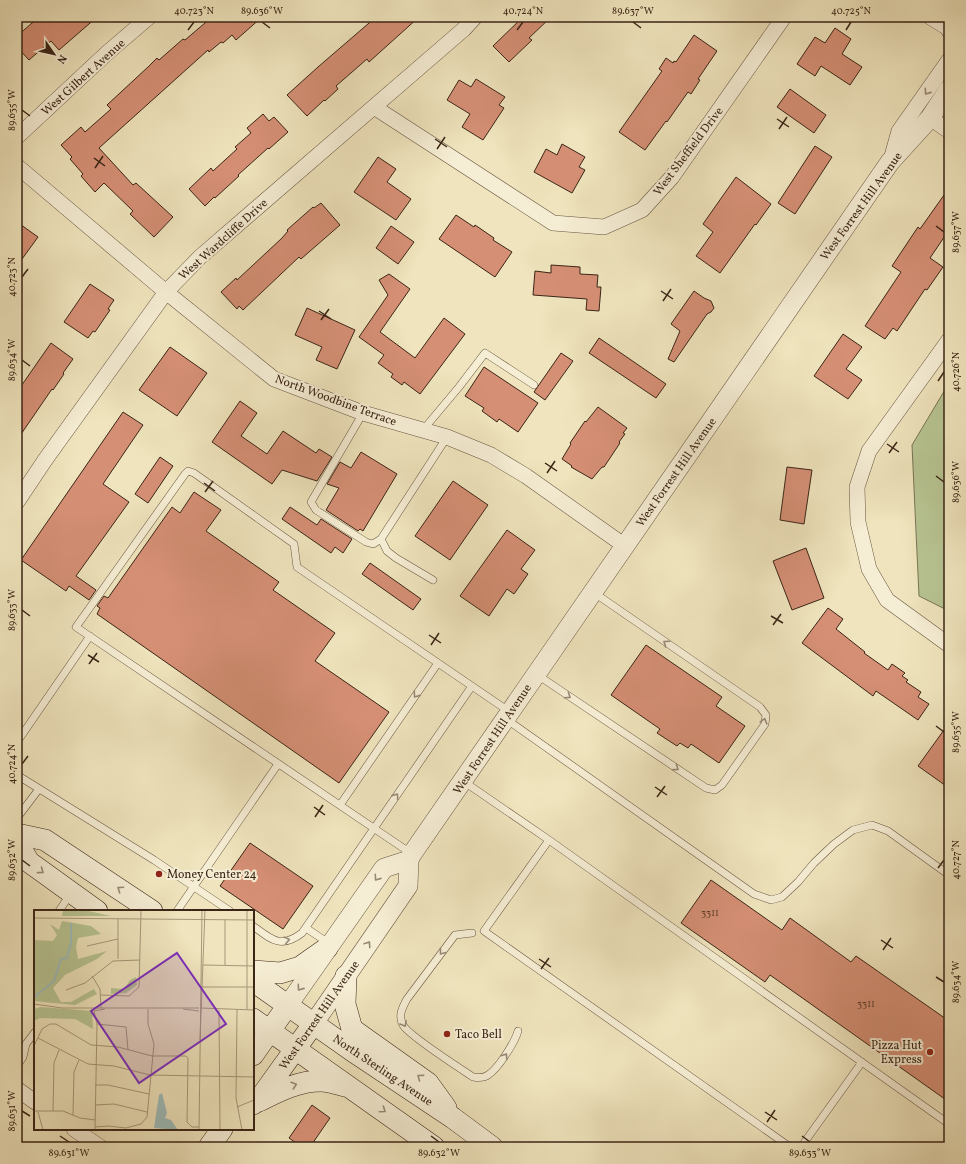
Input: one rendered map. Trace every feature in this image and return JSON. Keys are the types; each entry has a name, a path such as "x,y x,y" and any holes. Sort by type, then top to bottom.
{"main road":[{"path":"17,834 45,840 150,910"},
{"path":"17,842 29,862 96,910"},
{"path":"254,971 280,973 300,967 329,946"},
{"path":"346,976 345,1004 352,1029 428,1083 453,1118"},
{"name":"North Sterling Avenue","path":"254,982 351,1050 453,1118 492,1147"},
{"path":"254,1054 288,1005"},
{"path":"254,1020 434,1147"},
{"name":"West Forrest Hill Avenue","path":"256,1103 314,1023"},
{"path":"256,1103 290,1086 307,1082 322,1081 351,1087"},
{"path":"209,1147 221,1130"}],"street":[{"name":"West Gilbert Avenue","path":"17,137 107,53 149,17"},
{"name":"West Wardcliffe Drive","path":"17,502 45,460 166,292 200,257 464,29 475,17"},
{"name":"West Sheffield Drive","path":"374,107 553,223 604,227 642,210 672,177 784,17"},
{"path":"930,17 948,28 949,31"},
{"path":"890,162 899,131 949,60"},
{"name":"West Forrest Hill Avenue","path":"314,1023 408,886 410,857 890,162 930,118 949,89"},
{"path":"930,118 949,131"},
{"name":"North Woodbine Terrace","path":"17,166 166,292 274,379 363,413 447,437 491,455 526,476 625,546"},
{"path":"949,340 869,451 857,487 858,522 869,570 887,600 949,645"},
{"path":"288,1005 384,868 410,857"},
{"path":"17,1089 34,1101"},
{"path":"75,1130 100,1147"}],"lane":[{"path":"423,430 485,353 534,385"},
{"path":"363,413 311,502 316,510 366,542 373,544 381,539 447,437"},
{"path":"410,857 374,828 76,627 188,471 194,473 294,544 297,567 472,686 508,715 754,894 771,900 782,897 834,844 853,830 872,825 888,831 949,875"},
{"path":"381,539 387,551 433,580"},
{"path":"536,674 706,788 715,790 722,785 765,724 766,714 760,707 593,592"},
{"path":"17,742 90,636"},
{"path":"340,805 438,663"},
{"path":"254,927 274,941 283,942 293,940 302,933 472,686"},
{"path":"178,910 278,764"},
{"path":"17,775 194,886 229,910"},
{"path":"463,781 549,840 949,1124"},
{"path":"17,818 39,789"},
{"path":"549,840 484,931 790,1147"},
{"path":"60,910 71,893"},
{"path":"306,928 329,946"},
{"path":"472,933 455,935 407,999 402,1008 400,1018 404,1027 473,1077 480,1078 488,1076 494,1070 516,1040 518,1031"},
{"path":"17,1066 23,1057 26,1044 34,1033"},
{"path":"801,1147 862,1062"}],"green space":[{"path":"949,383 949,611 919,596 912,445"}],"building":[{"path":"39,17 97,17 59,50 51,41 29,60 17,47 17,36"},
{"path":"212,17 262,17 236,40 232,35 209,52 208,50 99,148 133,185 136,183 173,217 154,237 130,214 133,211 104,183 95,192 81,176 83,174 70,159 72,157 61,145 81,127 85,132 111,109 107,105 157,58 159,60"},
{"path":"376,17 419,17 369,62 367,59 336,86 338,89 307,116 287,95"},
{"path":"523,17 551,17 529,38 532,40 509,62 493,46"},
{"path":"835,28 851,39 842,54 862,67 850,85 821,66 815,76 797,64 815,37 825,43"},
{"path":"694,35 717,51 698,79 700,80 691,94 688,92 645,150 619,132 662,71 659,69 666,58 673,63 674,61 676,62"},
{"path":"476,79 505,97 499,105 504,108 483,140 462,127 470,114 447,100 459,80 471,87"},
{"path":"790,89 826,115 814,133 777,107"},
{"path":"263,114 269,121 274,117 288,132 269,149 268,148 205,206 189,189 211,168 213,171 237,149 235,147 251,133 247,128"},
{"path":"562,144 585,157 579,167 585,170 572,193 534,172 546,149 557,155"},
{"path":"815,146 832,157 795,214 778,203"},
{"path":"378,157 396,169 387,182 411,199 396,220 354,192"},
{"path":"736,177 771,204 720,273 696,256 713,232 703,224"},
{"path":"949,188 949,230 930,258 943,267 927,290 925,289 897,331 893,328 885,339 865,326 901,272 892,266 918,227 920,229"},
{"path":"321,203 340,225 301,259 299,257 243,310 239,306 237,309 221,292 236,278 237,280 282,238 288,231 287,230 313,207 314,208"},
{"path":"456,215 474,227 475,225 494,238 493,240 512,252 495,277 439,239"},
{"path":"17,222 38,237 17,266"},
{"path":"391,226 414,242 398,264 376,248"},
{"path":"551,265 580,267 580,274 598,275 597,287 601,287 599,311 586,310 587,299 533,295 535,271 551,273"},
{"path":"389,274 410,289 380,332 415,358 444,318 465,334 420,394 404,382 402,385 391,377 393,374 378,363 384,355 359,337 388,295 379,280"},
{"path":"90,284 114,300 108,309 110,310 95,332 93,331 88,338 64,322"},
{"path":"694,291 711,301 714,308 707,314 674,362 668,359 680,331 671,324"},
{"path":"307,308 355,330 337,369 316,360 322,347 295,335"},
{"path":"843,334 862,347 846,369 862,380 848,399 814,376"},
{"path":"599,338 666,384 656,398 589,353"},
{"path":"51,343 73,359 17,440 17,392"},
{"path":"170,347 207,373 177,416 139,390"},
{"path":"561,353 573,361 545,400 534,392"},
{"path":"484,367 538,403 518,432 499,419 497,422 482,411 484,408 465,396"},
{"path":"240,401 257,413 241,436 267,454 283,431 316,453 319,449 332,457 317,481 282,470 272,484 212,442"},
{"path":"598,407 627,428 623,433 625,434 619,442 620,443 604,467 602,467 592,479 571,467 572,466 562,459 571,444 570,443 585,421 586,422"},
{"path":"123,412 143,425 103,484 129,502 76,576 96,590 89,600 69,586 66,591 21,560"},
{"path":"361,452 397,474 363,531 360,529 358,531 326,510 339,488 327,484 340,462 351,468"},
{"path":"160,457 173,466 148,503 135,494"},
{"path":"787,467 812,470 804,524 780,520"},
{"path":"453,481 488,505 450,560 415,536"},
{"path":"194,492 221,510 206,531 279,582 273,590 335,633 315,661 389,712 339,783 97,614 100,608 97,606 104,596 108,598 172,507 180,513"},
{"path":"290,507 317,525 321,519 352,539 343,553 335,547 331,553 282,519"},
{"path":"507,530 535,550 521,569 528,574 514,594 507,589 489,616 460,596"},
{"path":"806,548 824,598 792,610 773,561"},
{"path":"370,563 421,599 413,610 362,574"},
{"path":"828,608 843,619 836,629 865,652 864,653 888,670 892,664 905,673 902,676 908,680 906,682 921,692 918,697 929,704 918,720 876,691 873,696 802,643"},
{"path":"646,645 722,697 716,706 745,726 719,763 691,744 688,748 680,743 677,746 657,733 660,729 611,695"},
{"path":"949,723 949,788 918,766"},
{"path":"250,843 313,886 283,929 220,886"},
{"path":"711,880 782,930 790,918 851,962 856,956 949,1021 949,1102 770,975 765,982 681,923"},
{"path":"312,1105 330,1118 310,1147 302,1147 289,1138"}],"place":[{"name":"Money Center 24","path":"159,874"},
{"name":"Taco Bell","path":"447,1034"},
{"name":"Pizza Hut Express","path":"930,1052"}]}
